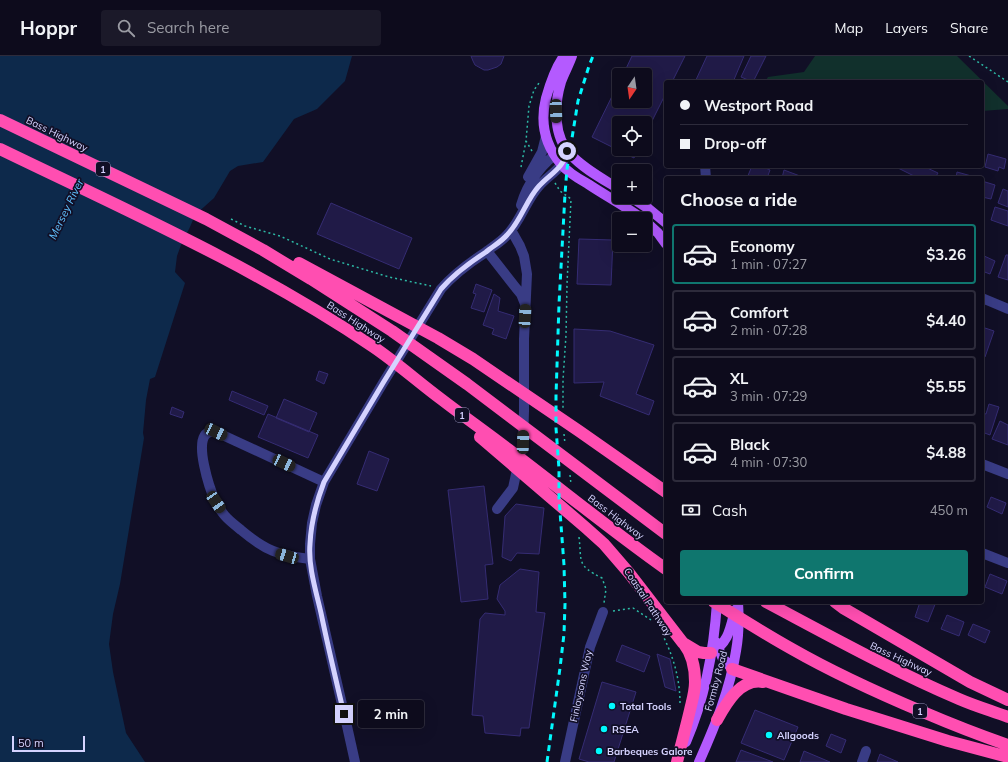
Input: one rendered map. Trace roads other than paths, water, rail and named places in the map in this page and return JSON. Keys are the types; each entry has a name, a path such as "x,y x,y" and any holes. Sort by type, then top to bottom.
{"highway":[{"name":"Bass Highway","path":"0,120 206,219 312,279 427,355 664,532"},
{"name":"Bass Highway","path":"0,149 194,242 249,271 317,311 373,347 508,454 664,569"},
{"path":"206,219 259,241 438,338 473,359 664,490"},
{"path":"508,454 582,529 604,544 691,655 695,683 677,762"},
{"path":"646,477 664,484"},
{"name":"1","path":"719,604 761,631 833,672 881,695 975,734 1008,745"},
{"name":"Bass Highway","path":"770,604 841,643 893,669 960,700 1008,717"},
{"path":"838,604 886,634 970,682 1008,700"},
{"path":"682,643 698,652 714,651"},
{"path":"732,669 846,709 948,741 1008,757"},
{"path":"717,720 732,696 745,686 756,681 774,684"}],"main road":[{"path":"564,56 552,78 544,106 543,118 546,136 551,149 567,170 631,212"},
{"path":"572,56 561,82 558,98 556,111 558,131 566,150 574,158 583,166 612,185"},
{"path":"642,204 664,221"},
{"path":"652,227 664,241"},
{"name":"Formby Road","path":"677,762 700,705 714,651 716,604"},
{"path":"732,669 722,657 714,651 725,641 729,634 736,604"},
{"name":"Formby Road","path":"699,762 717,720 732,669 736,651 738,629 737,604"}],"street":[{"path":"523,198 528,179 542,152 546,136"},
{"path":"498,509 513,488 523,442 524,339 527,274 526,265 513,227 526,190 532,180 555,155 566,150"},
{"path":"354,762 310,559 312,524 316,504 324,482 441,289 461,269 502,240 513,227 536,189 562,165 566,150"},
{"path":"487,251 516,288 524,300 526,308"},
{"path":"984,299 1008,309"},
{"path":"310,559 287,556 266,548 248,536 226,517 216,502 204,468 202,459 202,440 210,431 216,432 324,482"},
{"path":"984,465 1008,474"},
{"path":"984,554 1008,563"},
{"name":"Finlaysons Way","path":"565,762 590,647 603,612"},
{"path":"862,762 866,751"}],"water":[{"name":"Mersey River","path":"0,56 352,56 345,81 317,109 294,119 263,162 238,166 230,171 214,198 195,215 177,256 175,272 185,283 155,377 150,379 146,400 143,433 144,438 109,644 113,672 126,733 145,762 0,762"}],"railway":[{"path":"547,762 564,634 565,604 556,428 559,304 565,194 567,169 578,101 593,56"}],"place":[{"name":"Total Tools","path":"612,706"},
{"name":"RSEA","path":"604,729"},
{"name":"Allgoods","path":"769,735"},
{"name":"Barbeques Galore","path":"599,751"}]}
